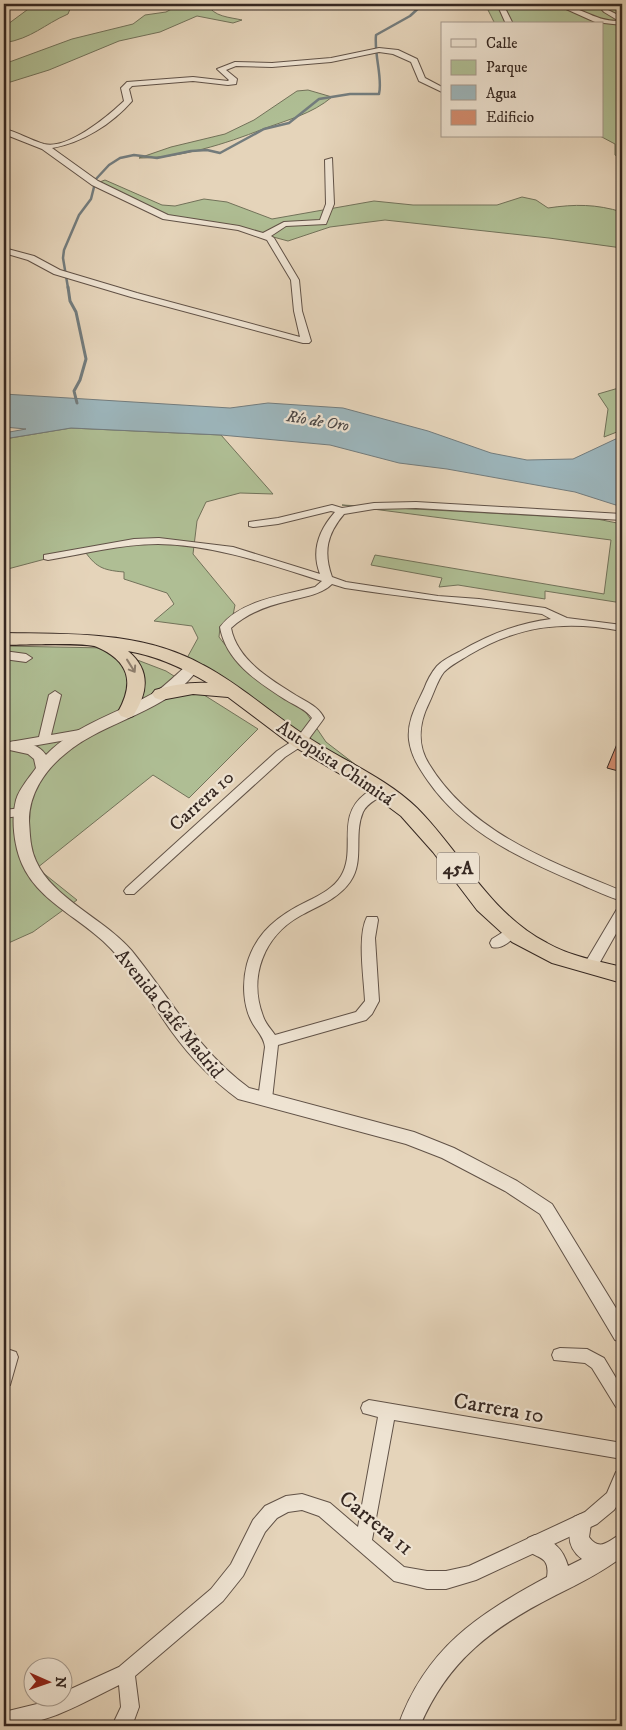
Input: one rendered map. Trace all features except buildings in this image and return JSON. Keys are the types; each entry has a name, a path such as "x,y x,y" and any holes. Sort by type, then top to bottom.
{"highway":[{"name":"Autopista Chimitá","path":"4,639 92,640 140,647 181,660 193,666 247,701 301,741 381,789 408,811 432,837 489,909 513,931 538,949 560,958 622,975"},
{"path":"92,640 118,652 135,670 137,691 127,712"},
{"path":"161,694 182,689 203,688 222,690 247,701"}],"street":[{"path":"500,4 509,22"},
{"path":"558,4 610,23 622,22"},
{"path":"600,4 606,11 622,22"},
{"path":"44,146 68,144 98,126 128,101 126,88 130,84 193,80 231,83 233,78 221,69 234,64 301,63 331,60 376,50 389,50 414,61 422,79 441,89"},
{"path":"4,131 44,146 95,183 166,218 239,228 270,238 295,280 298,310 306,340 134,295 57,272 31,258 4,251"},
{"path":"264,236 284,224 323,222 330,204 329,160"},
{"path":"253,524 278,521 332,508 341,512 374,506 416,506 622,518"},
{"path":"301,741 318,718 316,713 254,672 227,643 225,627 233,618 259,607 319,589 326,584 327,579 322,567 321,552 326,528 341,512"},
{"path":"48,557 134,542 159,541 232,550 345,585 438,599 479,602 545,611 565,621"},
{"path":"622,628 565,621 519,629 479,643 441,668 416,716 413,732 422,764 441,792 464,815 497,838 549,866 622,896"},
{"path":"4,655 26,658"},
{"name":"Avenida Café Madrid","path":"193,666 182,680 161,694 85,733 60,751 43,770 24,798 20,837 25,858 37,880 54,896 87,918 124,953 196,1050 226,1082 244,1094 408,1136 479,1168 546,1209 622,1334"},
{"path":"44,739 55,695"},
{"path":"7,747 85,733"},
{"name":"Carrera 10","path":"130,891 281,754 301,741"},
{"path":"7,747 23,746 36,752 42,760 43,770"},
{"path":"265,1099 271,1042 258,1019 253,1000 250,984 254,959 270,931 285,918 327,896 344,882 353,858 353,831 357,812 361,805 381,789"},
{"path":"4,814 22,812"},
{"path":"590,967 622,912"},
{"path":"271,1042 361,1016 367,1010 372,1001 369,938 372,920"},
{"path":"497,943 513,931"},
{"path":"560,1355 587,1356 598,1363 622,1402"},
{"path":"4,1380 10,1358"},
{"name":"Carrera 10","path":"369,1408 622,1451"},
{"path":"363,1544 388,1411"},
{"name":"Carrera 11","path":"4,1721 42,1712 124,1673 217,1595 237,1570 258,1526 271,1512 279,1507 302,1502 324,1508 363,1544 400,1574 437,1580 470,1574 581,1524 605,1507 620,1488 622,1478"},
{"path":"581,1524 578,1534 583,1546 594,1555 615,1549"},
{"path":"535,1544 547,1549 556,1558 559,1572 555,1585"},
{"path":"409,1726 429,1682 457,1646 473,1632 507,1609 555,1585 615,1549"},
{"path":"122,1726 130,1713 131,1701 124,1673"}],"green space":[{"path":"35,4 72,4 68,14 30,35 4,43 4,27"},
{"path":"181,4 207,4 218,14 242,20 233,23 197,16 160,32 119,41 49,70 4,84 4,64 72,39 133,24 145,15 166,12"},
{"path":"485,4 622,4 622,159 615,155 615,144 604,138 604,22 494,22"},
{"path":"308,90 332,97 316,108 299,116 218,145 171,156 139,158 171,147 225,134 254,120 297,91"},
{"path":"105,180 162,205 175,206 204,199 227,202 272,219 374,201 413,205 497,205 522,197 536,200 548,208 576,205 594,206 622,212 622,248 385,220 330,227 288,241 240,228 169,217 97,183"},
{"path":"622,387 622,430 604,437 608,409 598,394"},
{"path":"71,428 221,435 273,494 240,493 206,502 197,521 193,554 235,605 233,615 220,627 219,637 226,646 287,691 303,708 326,742 382,785 302,740 187,658 198,638 192,626 154,621 174,604 167,593 124,579 124,572 104,569 96,564 83,549 4,570 4,439"},
{"path":"342,505 597,519 622,524 622,603 545,591 545,599 458,585 439,587 442,578 371,565 375,555 604,594 611,540"},
{"path":"4,646 106,648 166,671 258,729 189,798 153,775 37,868 77,900 33,932 4,945"}],"water":[{"name":"Río de Oro","path":"4,394 230,408 268,403 343,408 428,431 491,453 527,460 573,459 622,436 622,507 575,492 447,469 399,463 330,445 221,435 71,428 4,439 4,433 26,429 4,427"}],"waterway":[{"path":"68,288 63,258 64,250 79,215 91,199 96,179 109,165 120,158 134,155 157,158 191,151 207,150 220,153 264,129 289,123 319,99 350,94 379,94 380,81 376,35 410,16 423,4"},
{"path":"68,287 70,301 76,312 86,359 80,380 74,391 77,403"}]}
